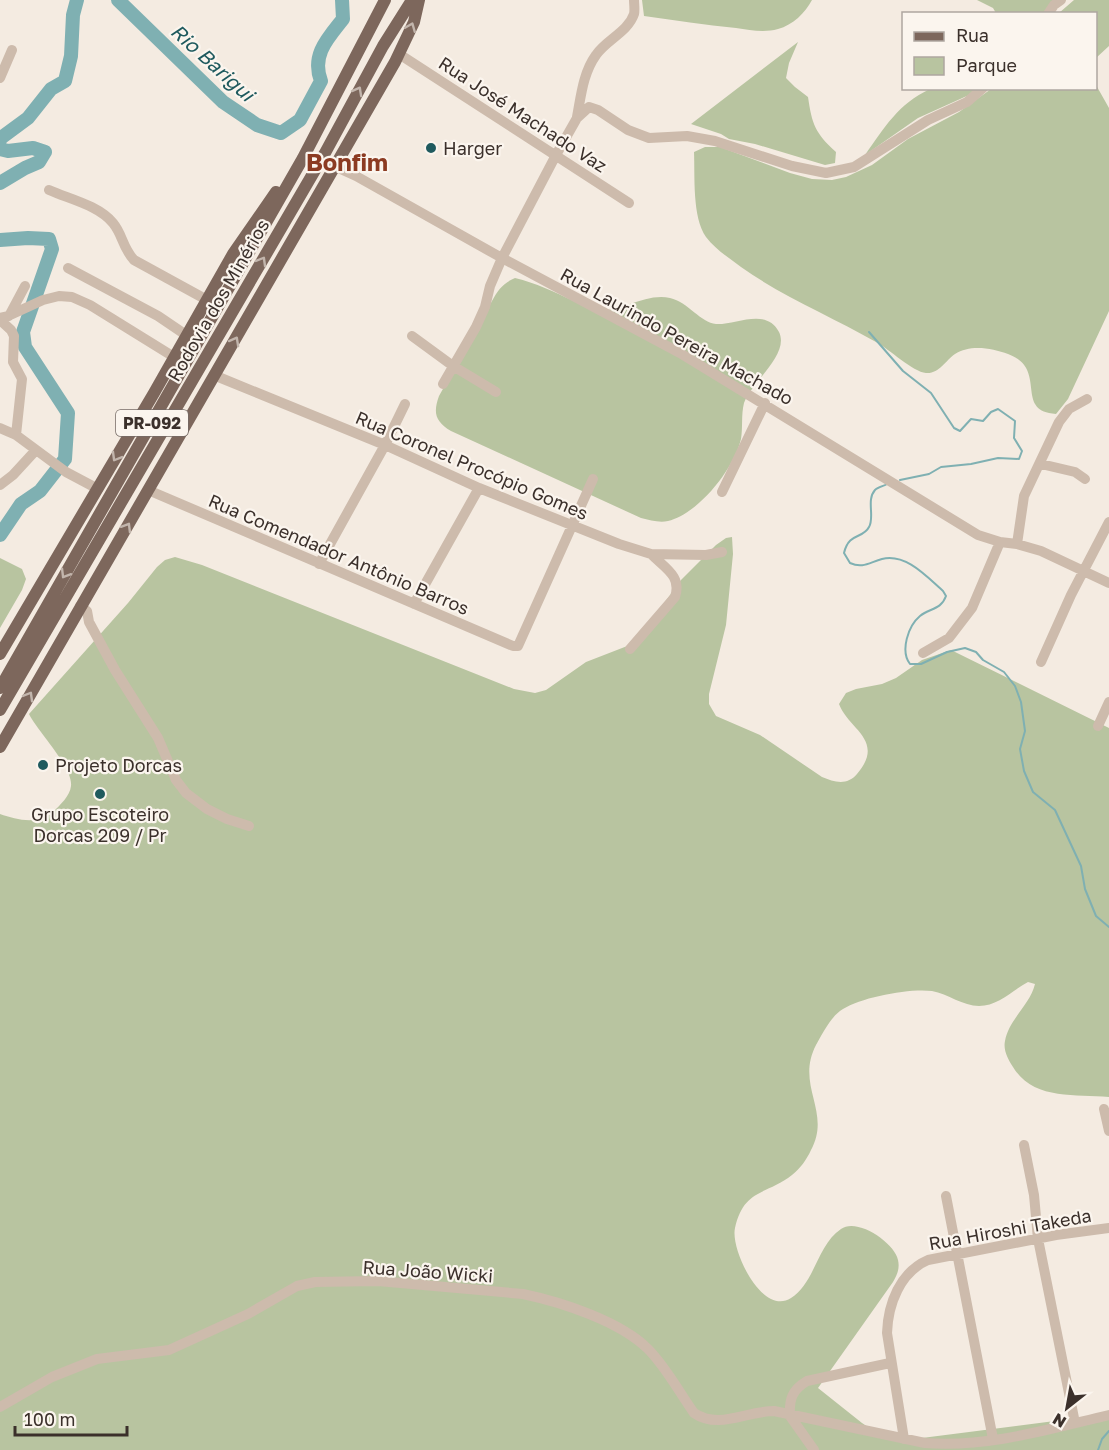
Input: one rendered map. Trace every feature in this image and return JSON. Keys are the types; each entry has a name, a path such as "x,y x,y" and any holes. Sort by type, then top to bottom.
{"main road":[{"name":"Rodovia dos Minérios","path":"0,687 303,158 385,0"},
{"name":"Rodovia dos Minérios","path":"0,710 412,0"},
{"path":"0,747 80,606 216,376 399,54 414,22 419,0"},
{"path":"0,654 233,254 303,158"}],"street":[{"path":"577,118 585,77 595,56 606,43 622,31 634,14 634,0"},
{"path":"1049,12 1061,0"},
{"path":"0,78 12,50"},
{"name":"Rua José Machado Vaz","path":"399,54 629,202"},
{"path":"442,384 485,308 490,286 502,258 556,155 577,118 589,106 628,130 649,138 687,136 715,141 792,166 826,173 854,166 928,120 967,102 982,90"},
{"name":"Rua Laurindo Pereira Machado","path":"334,166 680,353 978,535 1041,551 1109,583"},
{"path":"49,190 102,213 114,224 125,251 134,260 207,300"},
{"path":"68,268 188,332"},
{"path":"3,318 25,286"},
{"path":"90,305 102,287"},
{"path":"3,318 44,300 59,296 72,297 90,305 174,357"},
{"path":"3,318 14,336 13,362 22,379 16,435"},
{"path":"412,336 453,366 496,392"},
{"name":"Rua Coronel Procópio Gomes","path":"216,376 385,445 479,488 619,544 651,554 706,555 722,552"},
{"path":"1017,544 1024,496 1059,422 1069,409 1087,399"},
{"path":"722,492 765,403"},
{"path":"319,564 405,404"},
{"path":"0,428 16,435 66,472 98,489"},
{"path":"0,485 13,475 36,450"},
{"path":"1041,464 1076,472 1084,479"},
{"path":"572,526 593,479"},
{"path":"414,604 479,488"},
{"name":"Rua Comendador Antônio Barros","path":"148,490 513,646 518,646 572,526"},
{"path":"1041,662 1109,522"},
{"path":"923,653 949,638 972,608 1000,542"},
{"path":"630,649 675,597 678,587 677,581 651,554"},
{"path":"80,606 87,611 89,622 110,660 158,738 176,780 186,793 207,808 227,819 249,826"},
{"path":"1098,726 1109,702"},
{"path":"1104,1109 1109,1131"},
{"path":"1024,1145 1034,1195 1038,1239 1075,1423"},
{"path":"946,1196 993,1439"},
{"name":"Rua Hiroshi Takeda","path":"904,1439 887,1334 892,1301 907,1274 918,1264 928,1260 1109,1228"},
{"name":"Rua João Wicki","path":"0,1407 52,1377 97,1359 170,1350 248,1314 297,1286 315,1282 378,1281 523,1294 543,1298 616,1325 632,1334 650,1350 694,1413 704,1419 716,1421 762,1411 790,1416"},
{"path":"814,1450 790,1416 792,1394 797,1387 807,1381 890,1363"},
{"path":"790,1416 904,1439 945,1444 1019,1436 1109,1415"}],"green space":[{"path":"642,0 812,0 802,14 789,25 762,31 644,16"},
{"path":"977,0 1057,0 1048,12 995,12 993,8"},
{"path":"1074,0 1109,0 1109,46 1097,57 1097,12 1060,12"},
{"path":"798,42 789,63 786,78 808,97 816,128 836,152 835,163 825,165 755,144 729,139 691,124"},
{"path":"1097,87 1109,108 1109,311 1068,399 1056,414 1043,411 1036,405 1027,369 1020,361 1008,354 988,349 967,349 955,354 931,373 921,372 876,342 757,278 718,249 706,237 698,219 694,152 705,147 720,147 812,179 832,180 846,177 872,165 908,139 959,112 990,90 1097,90"},
{"path":"928,90 976,90 918,118 865,155 901,109"},
{"path":"515,278 545,288 596,311 652,298 670,298 677,300 710,323 724,324 759,319 766,320 779,332 781,341 775,359 744,403 741,439 737,451 713,489 691,509 668,521 641,518 451,431 442,424 436,412 439,396 496,293"},
{"path":"732,537 733,554 726,625 709,694 709,704 716,716 760,735 822,777 845,782 853,778 865,762 868,752 862,736 839,704 846,693 882,684 896,678 922,660 951,650 1109,728 1109,1097 1069,1095 1043,1090 1021,1078 1013,1067 1005,1051 1007,1033 1029,999 1035,984 1028,982 999,1001 979,1006 923,990 886,994 851,1005 843,1009 828,1025 816,1045 811,1060 809,1073 818,1123 816,1136 809,1153 792,1175 750,1199 739,1215 735,1238 750,1278 769,1298 780,1301 791,1298 806,1283 826,1244 841,1229 856,1226 865,1229 890,1246 899,1266 893,1282 818,1388 883,1437 914,1439 1109,1414 1109,1450 0,1450 0,814 20,819 41,819 62,803 71,786 67,769 29,714 157,567 165,560 175,557 202,565 514,689 535,693 546,690 586,662 635,643 681,580 716,545"},
{"path":"0,558 22,569 26,579 0,628"}],"waterway":[{"name":"Rio Barigui","path":"0,140 28,118 51,89 65,81 71,56 73,15 77,0"},
{"name":"Rio Barigui","path":"118,0 223,102 257,125 281,133 300,120 321,81 318,72 320,55 327,40 343,19 342,0"},
{"name":"Rio Barigui","path":"0,149 8,151 33,148 45,152 39,162 0,183"},
{"name":"Rio Barigui","path":"0,240 49,239 52,249 23,332 25,347 68,413 65,459 40,491 21,504 0,535"},
{"path":"869,332 903,371 931,393 954,428 960,431 971,419 983,421 991,412 998,409 1015,421 1014,438 1022,451 1019,459 998,458 941,467 929,474 900,480"},
{"path":"887,484 876,489 872,494 869,527 849,542 844,553 850,563 859,565 891,558 908,563 930,579 946,596 941,604 920,616 912,626 906,646 907,659 910,664 921,664 947,652 965,648 976,652 983,660 1004,672 1015,686 1021,702 1025,731 1020,749 1024,771 1033,792 1055,810 1081,866 1085,889 1096,916 1109,927"},
{"path":"1098,1450 1102,1439 1109,1431"}],"place":[{"name":"Harger","path":"431,148"},
{"name":"Projeto Dorcas","path":"43,765"},
{"name":"Grupo Escoteiro Dorcas 209 / Pr","path":"100,794"}],"district":[{"name":"Bonfim","path":"347,161"}]}
